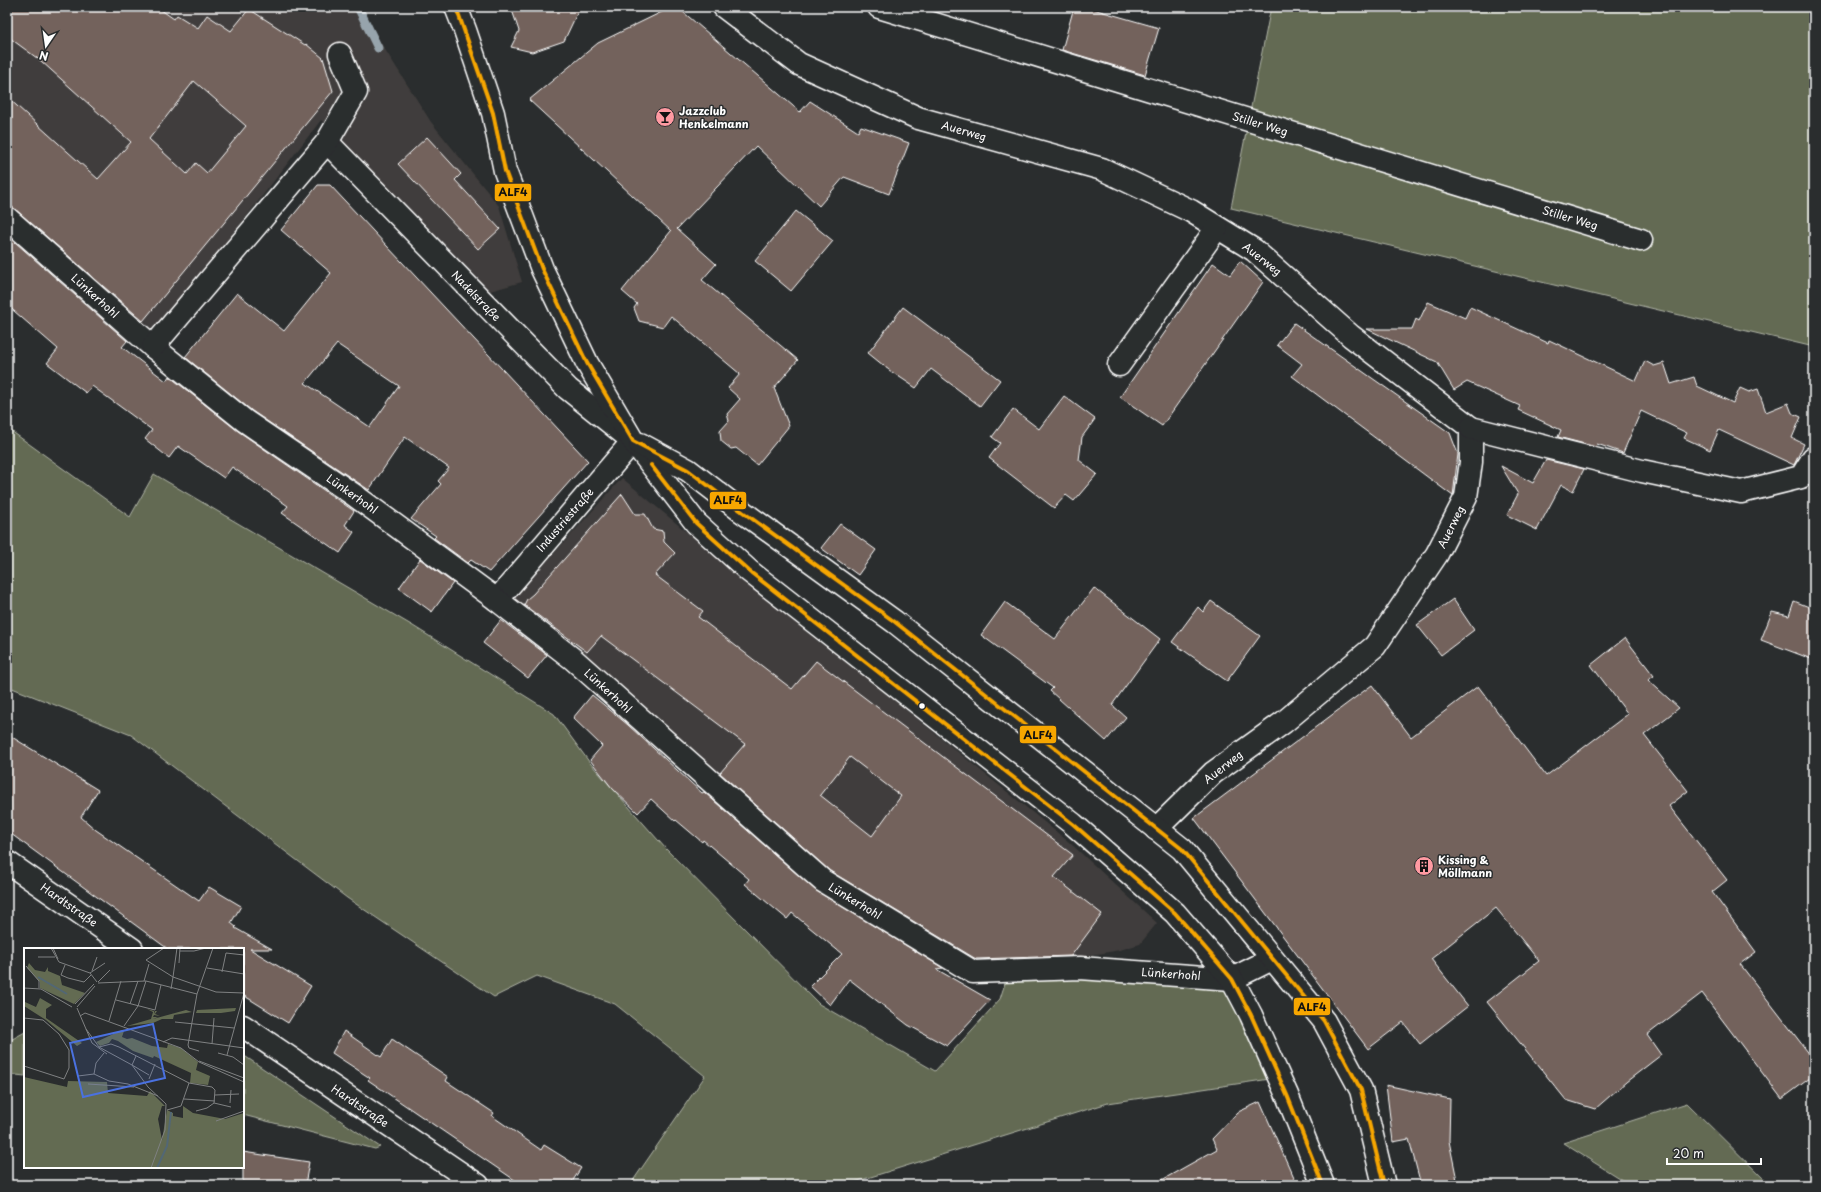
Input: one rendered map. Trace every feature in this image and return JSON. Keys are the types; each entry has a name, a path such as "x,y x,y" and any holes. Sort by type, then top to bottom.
{"street":[{"path":"456,7 493,113 505,171 542,269 587,363 633,441 696,523 749,570 1073,824 1175,913 1232,979 1251,1015 1287,1095 1323,1185"},
{"name":"Auerweg","path":"724,7 799,64 918,118 1102,169 1190,211 1254,250 1351,336 1471,428 1471,462 1466,497 1437,554 1375,646 1284,722 1213,773 1156,829"},
{"name":"Stiller Weg","path":"879,7 1642,240"},
{"path":"153,347 327,142 356,92 340,54"},
{"name":"Nadelstraße","path":"327,142 568,389 633,441"},
{"name":"Lünkerhohl","path":"7,218 153,347 245,421 354,495 497,600 573,660 823,881 973,972 1080,968 1232,979"},
{"path":"1119,365 1217,228"},
{"path":"1471,428 1642,471 1741,492 1801,477 1813,458"},
{"path":"633,441 688,470 740,510 896,622 1156,829 1182,848 1324,1021 1362,1090 1384,1185"},
{"name":"Industriestraße","path":"497,600 633,441"},
{"name":"Hardtstraße","path":"7,862 131,948"},
{"path":"1232,979 1272,959"},
{"name":"Hardtstraße","path":"244,1027 478,1185"}],"shaded area":[{"path":"7,7 358,7 431,122 499,206 522,282 490,291 321,120 151,340 7,213"},
{"path":"622,478 814,638 862,674 1070,843 1157,923 1140,944 1120,950 1069,959 1000,964 863,893 717,776 513,599"}],"green space":[{"path":"1271,7 1814,7 1814,347 1231,208"},
{"path":"7,428 130,517 154,474 413,626 554,714 590,763 666,849 819,1004 935,1071 1000,999 1007,977 1081,975 1221,983 1237,1010 1270,1079 1108,1103 845,1185 630,1185 705,1076 615,1004 537,976 494,997 347,898 131,735 7,686"},
{"path":"24,1033 24,1076 7,1074 7,1042"},
{"path":"244,1056 380,1147 375,1149 244,1115"},
{"path":"1687,1103 1770,1185 1630,1185 1563,1143"}],"building":[{"path":"7,7 157,7 174,19 177,15 198,28 207,15 231,31 249,9 305,45 306,44 323,58 333,91 143,321 15,209 7,206 7,97 98,179 131,142 41,61 7,36","holes":["194,81 246,126 207,173 196,163 187,174 149,139"]},
{"path":"511,7 580,7 564,41 532,52 511,47 519,31"},
{"path":"672,7 677,7 800,112 810,101 858,132 861,126 909,143 889,194 844,177 819,206 756,146 677,229 716,264 702,280 798,360 774,388 789,426 757,465 736,448 731,449 721,441 720,431 729,421 727,414 740,399 728,388 740,374 671,316 663,327 639,321 634,308 637,304 622,291 671,231 529,100 598,43"},
{"path":"1074,7 1086,7 1159,28 1145,75 1062,50"},
{"path":"427,137 461,174 455,180 500,229 478,249 398,164"},
{"path":"318,185 330,185 588,461 489,572 471,560 468,563 434,538 436,536 411,519 441,484 438,481 449,468 405,437 369,490 252,411 185,357 237,293 284,331 331,273 281,230","holes":["337,344 399,386 370,427 305,383"]},
{"path":"796,211 833,241 791,291 755,261"},
{"path":"7,235 127,341 122,347 166,381 169,376 238,431 354,511 345,525 354,532 340,553 282,513 288,506 232,467 224,478 178,446 169,458 145,439 152,430 92,386 86,393 47,363 58,349 7,305"},
{"path":"1240,261 1263,282 1162,426 1120,397 1213,263 1230,275"},
{"path":"1428,302 1465,318 1470,307 1548,343 1549,340 1636,381 1645,361 1654,366 1664,363 1671,384 1694,377 1697,386 1733,403 1740,388 1749,392 1758,389 1766,412 1788,403 1792,413 1801,417 1792,438 1804,444 1794,465 1719,430 1710,450 1684,438 1687,433 1641,411 1623,453 1597,444 1596,447 1558,437 1561,430 1518,410 1520,406 1467,382 1454,390 1437,362 1367,329 1412,329 1416,319 1419,321"},
{"path":"903,307 1000,380 980,406 931,369 916,388 889,370 868,353"},
{"path":"1294,323 1450,433 1458,454 1453,496 1292,376 1302,364 1277,345"},
{"path":"1064,396 1095,419 1082,437 1079,460 1097,474 1074,501 1066,495 1054,508 989,458 1000,443 992,437 1013,409 1039,429"},
{"path":"1546,460 1584,469 1573,491 1561,485 1537,530 1507,515 1518,494 1501,466 1533,483"},
{"path":"622,494 635,514 645,514 653,529 663,531 664,542 675,553 655,575 703,611 698,617 792,689 816,661 1073,855 1054,877 1102,914 1071,956 976,959 830,871 720,773 745,744 601,636 587,652 524,605 527,599","holes":["850,757 901,796 872,836 820,795"]},
{"path":"840,524 876,550 858,575 821,548"},
{"path":"420,559 453,583 432,612 399,588"},
{"path":"1094,588 1160,639 1112,705 1126,717 1106,741 1050,691 1053,688 981,635 1005,602 1055,639"},
{"path":"1453,599 1474,630 1441,655 1417,625"},
{"path":"1211,601 1260,636 1227,681 1172,642 1198,607 1203,612"},
{"path":"1794,601 1814,609 1814,660 1761,640 1772,612 1789,616"},
{"path":"501,620 547,655 528,678 483,643"},
{"path":"1625,638 1654,676 1648,680 1679,708 1644,735 1688,791 1669,806 1727,880 1712,892 1756,952 1740,964 1814,1060 1814,1075 1782,1099 1702,993 1647,1035 1661,1055 1626,1082 1595,1109 1566,1100 1487,1002 1539,961 1496,908 1431,959 1468,1006 1420,1044 1403,1022 1368,1049 1194,818 1372,685 1411,737 1478,686 1546,776 1628,714 1591,665"},
{"path":"592,695 628,725 702,793 704,792 815,890 943,968 936,969 990,1000 947,1046 908,1025 849,979 830,1005 810,986 842,954 792,913 787,919 745,884 749,879 703,840 702,842 676,820 675,821 651,799 638,813 612,788 590,760 602,746 573,718"},
{"path":"7,734 98,790 81,817 96,830 199,901 209,887 241,906 231,923 236,927 235,928 272,949 250,949 311,986 288,1023 244,996 244,948 167,948 7,831"},
{"path":"344,1031 381,1057 392,1039 448,1077 446,1081 494,1113 492,1116 541,1150 544,1145 581,1168 570,1185 522,1185 368,1080 370,1078 332,1053"},
{"path":"1386,1085 1450,1099 1449,1141 1458,1185 1421,1185 1409,1139 1393,1142"},
{"path":"1260,1102 1297,1185 1153,1185 1217,1149 1212,1139 1238,1112"},
{"path":"244,1152 309,1162 305,1185 243,1185"}],"waterway":[{"path":"358,7 378,48"}],"transit line":[{"name":"ALF4","path":"456,7 493,113 505,171 542,269 587,363 633,441 688,470 740,510 895,622 1182,849 1324,1021 1361,1090 1384,1185"},
{"name":"ALF4","path":"651,465 696,523 749,571 1073,824 1175,913 1232,979 1251,1015 1287,1095 1323,1185"}],"place":[{"name":"Jazzclub Henkelmann","path":"665,117"},
{"name":"Kissing & Möllmann","path":"1424,866"}]}
